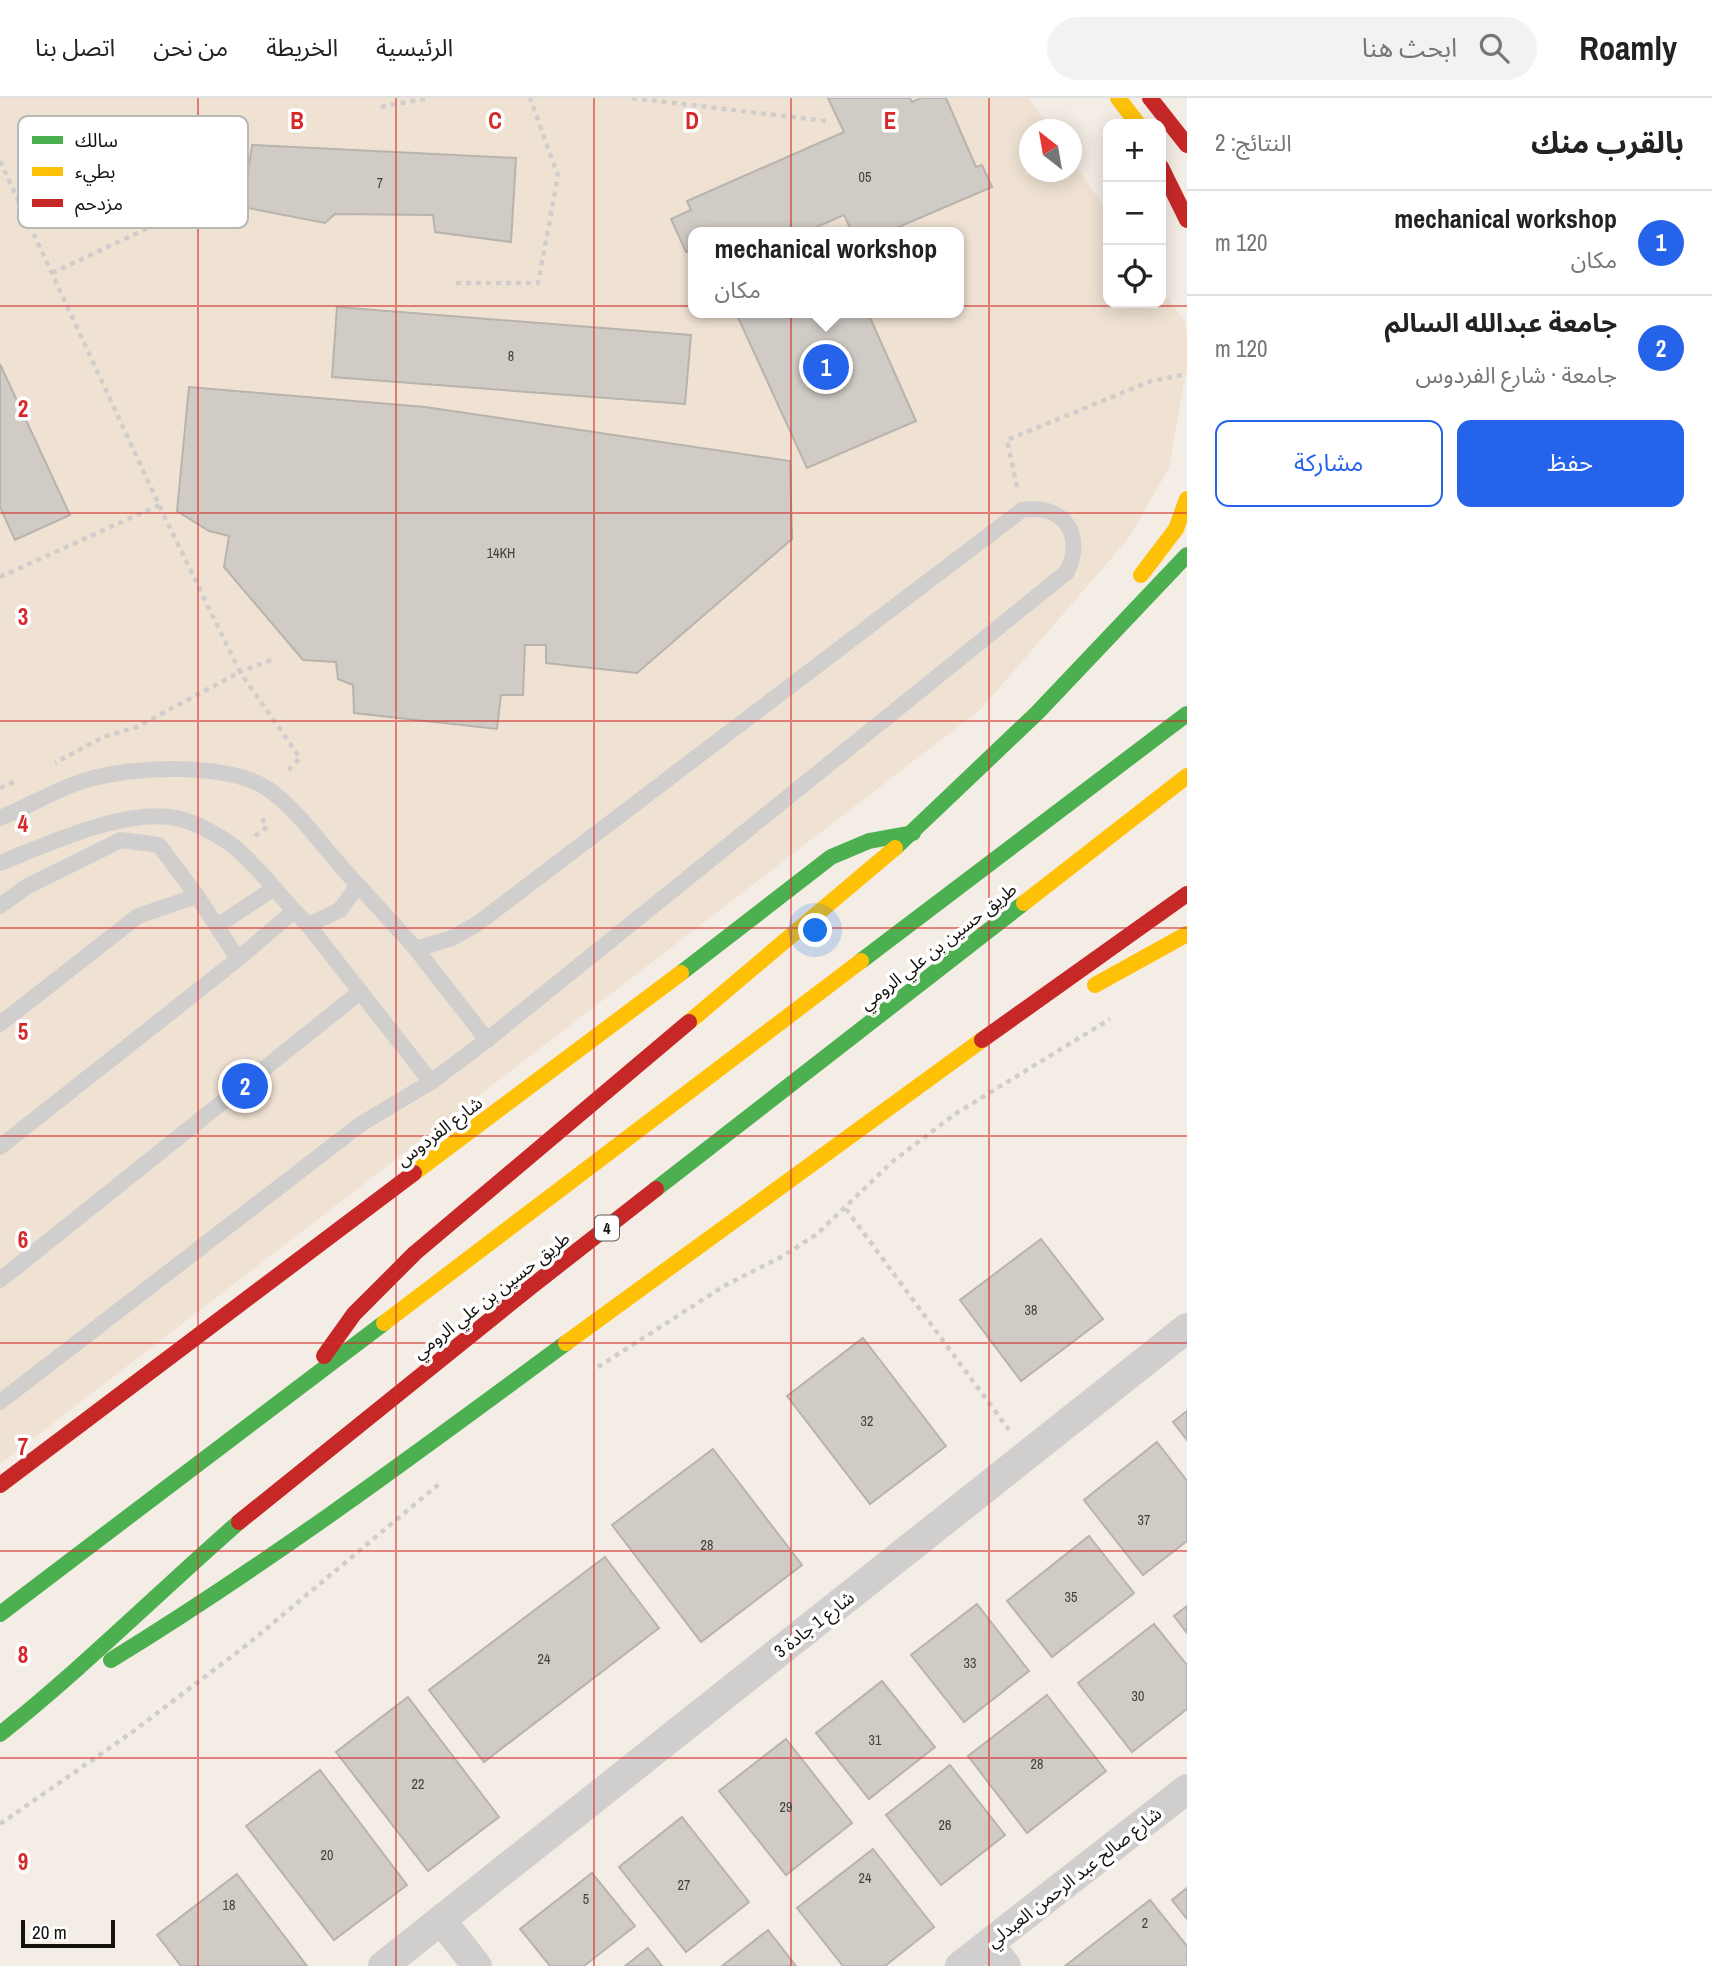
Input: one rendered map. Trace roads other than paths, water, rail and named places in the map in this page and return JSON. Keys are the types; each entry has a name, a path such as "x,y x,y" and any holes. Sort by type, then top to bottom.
{"main road":[{"path":"1118,98 1135,119"},
{"path":"1150,98 1187,145"},
{"path":"1166,177 1187,220"},
{"path":"1135,583 1175,529 1187,499"},
{"path":"308,1382 330,1345 355,1312 384,1281 914,833 1037,713 1187,555"},
{"path":"1037,713 1118,605"},
{"name":"طريق حسين بن علي الرومي","path":"0,1614 1187,714"},
{"name":"طريق حسين بن علي الرومي","path":"0,1734 44,1699 241,1520 543,1277 1187,776"},
{"name":"شارع الفردوس","path":"0,1485 726,939 831,857 869,841 914,833"},
{"path":"44,1699 194,1608 362,1495 930,1076 1187,894"},
{"path":"1077,995 1187,934"},
{"path":"930,1076 1053,1009"}],"street":[{"name":"شارع 1 جادة 3","path":"383,1966 1187,1328"},
{"name":"شارع صالح عبد الرحمن العبدلي","path":"960,1966 998,1955 1187,1789"},
{"path":"442,1920 477,1966"}],"lane":[{"path":"0,1402 361,1124 431,1082 487,1040 1067,572 1074,558 1075,542 1070,527 1059,516 1045,509 1022,510 477,924 452,938 415,949"},
{"path":"0,818 83,781 146,769 201,770 243,778 270,790 310,829 334,860 415,949 487,1040"},
{"path":"0,863 75,833 141,816 177,818 213,834 237,850 308,925 431,1082"},
{"path":"0,906 26,887 121,840 159,845 197,896 238,959"},
{"path":"308,925 340,910 358,885"},
{"path":"217,926 274,889"},
{"path":"0,1024 138,916 197,896"},
{"path":"0,1147 238,959 294,911"},
{"path":"0,1280 360,992"}],"place":[{"name":"mechanical workshop","path":"826,367"},
{"name":"جامعة عبدالله السالم","path":"245,1086"}]}
